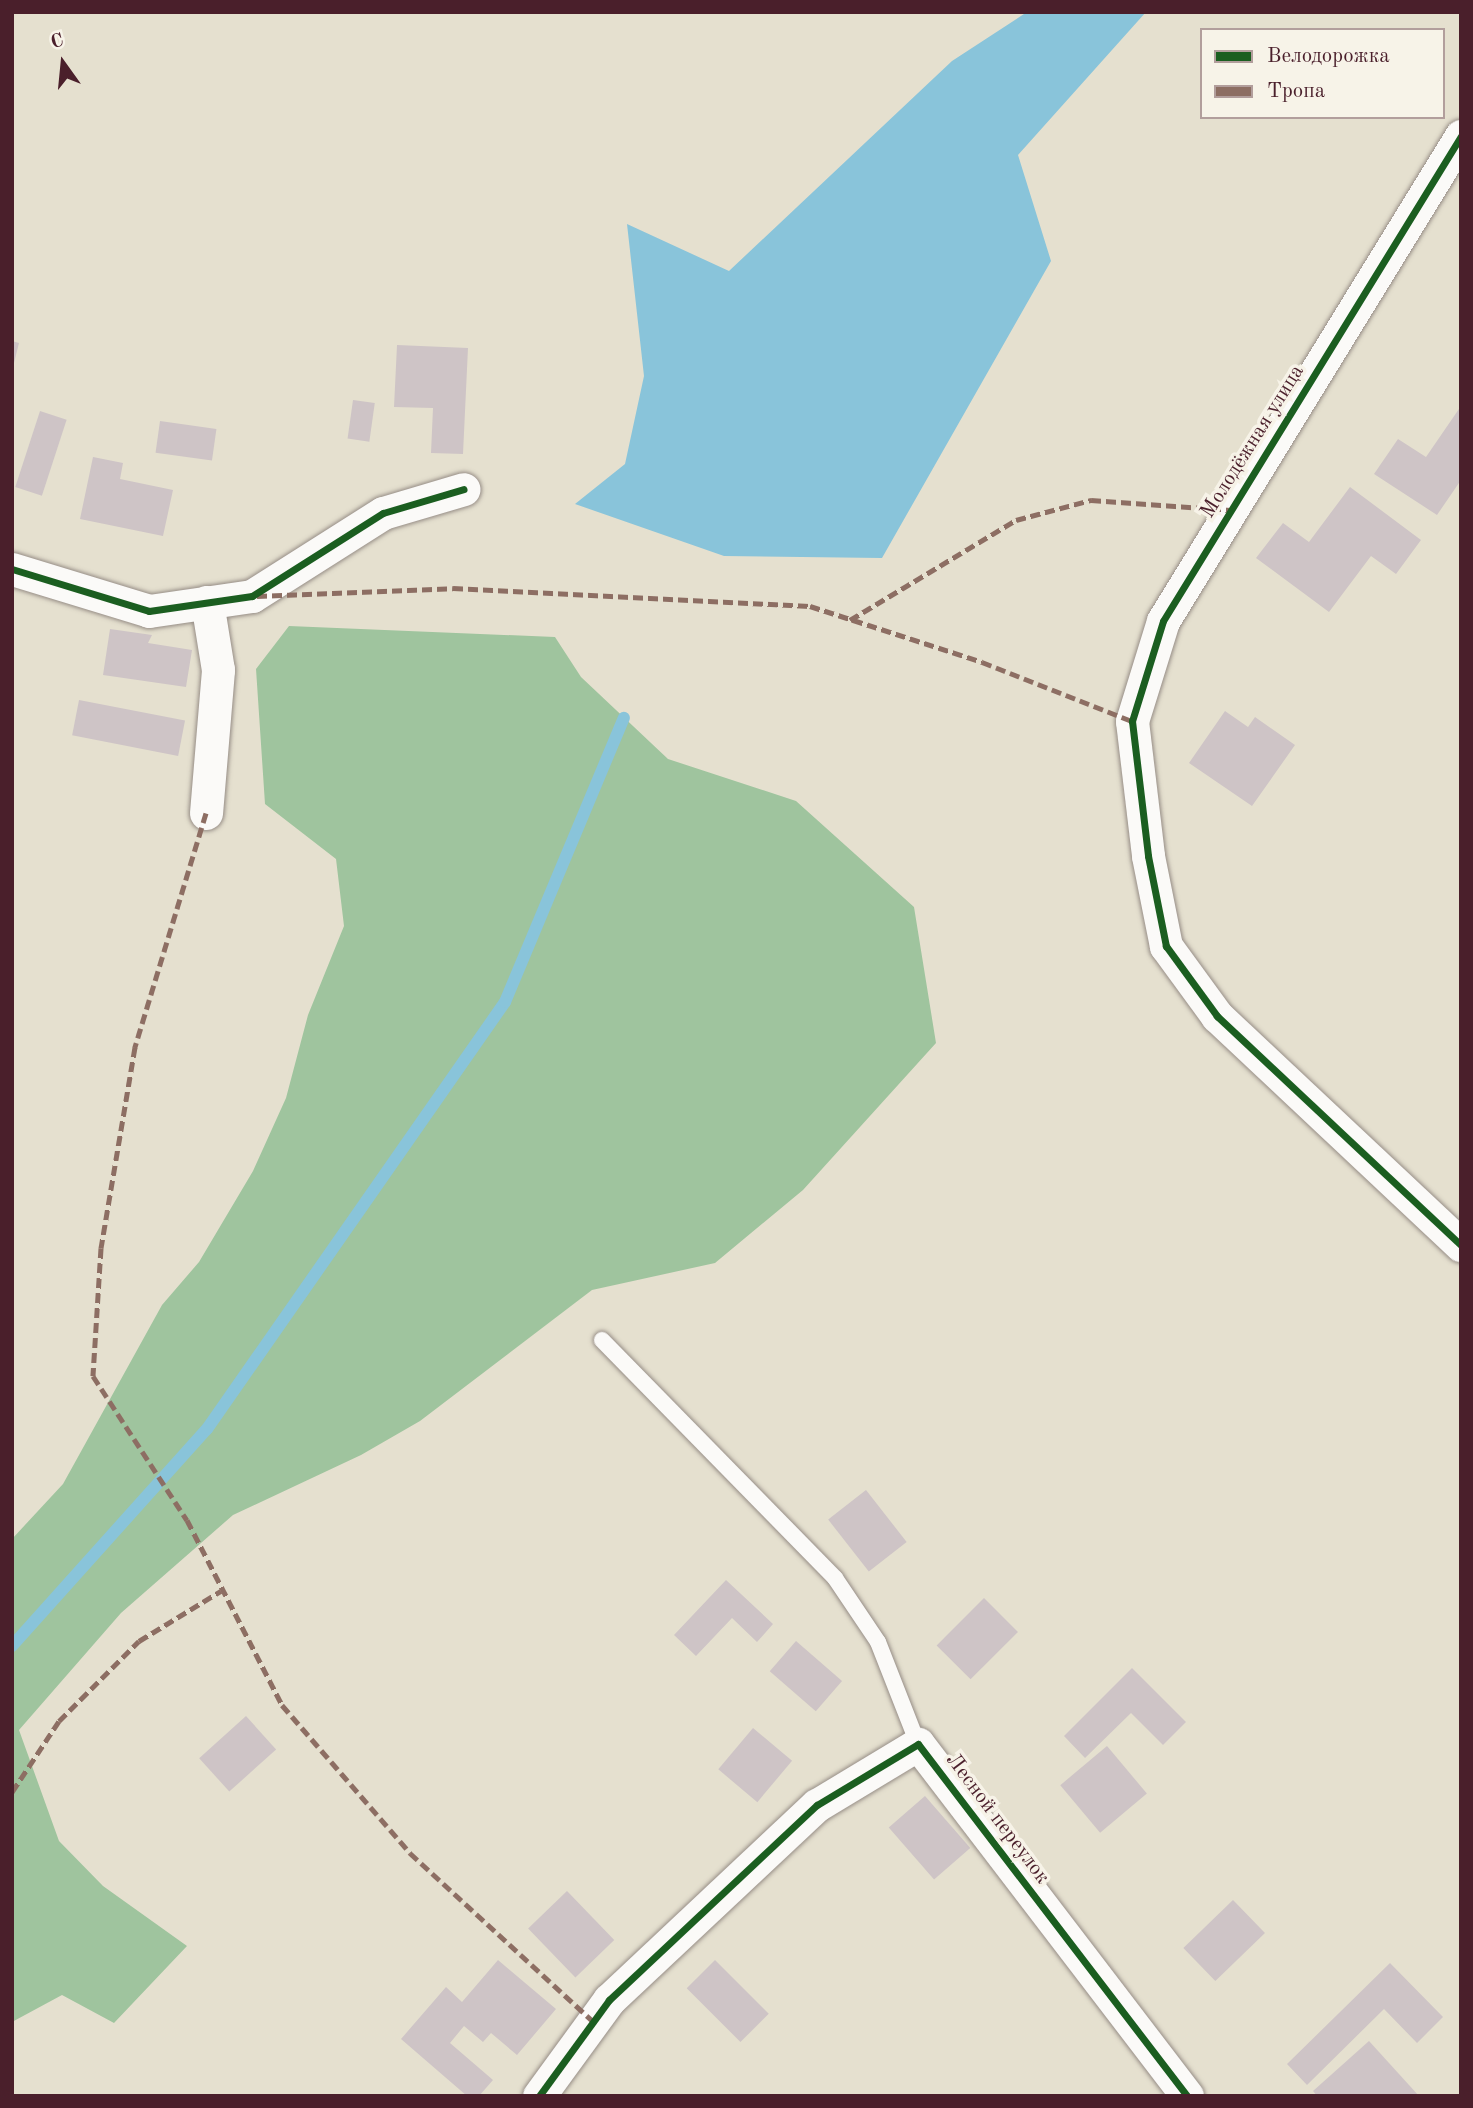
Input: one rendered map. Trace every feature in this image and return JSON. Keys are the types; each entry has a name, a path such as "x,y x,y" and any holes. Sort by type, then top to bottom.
{"street":[{"name":"Молодёжная улица","path":"1461,136 1163,621 1132,721 1166,946 1216,1016 1461,1245"},
{"path":"12,569 149,611 251,596 383,513 464,489"},
{"path":"206,813 218,670 207,602"},
{"name":"Лесной переулок","path":"539,2096 609,2000 817,1805 918,1744 1187,2096"}],"lane":[{"path":"601,1340 835,1578 878,1642 918,1744"}],"green space":[{"path":"289,626 555,637 581,677 668,759 796,801 914,907 936,1043 803,1190 715,1263 592,1290 420,1421 361,1455 233,1515 121,1613 19,1730 59,1841 103,1886 187,1946 114,2023 62,1995 12,2022 12,1539 63,1484 162,1305 199,1262 253,1171 286,1098 308,1015 344,926 336,859 265,804 256,669"}],"water":[{"path":"1027,12 1146,12 1018,155 1051,261 882,558 724,556 575,504 625,464 644,376 627,224 729,271 952,61"}],"building":[{"path":"12,341 19,343 13,367 12,366"},
{"path":"397,345 468,348 463,454 431,453 433,408 394,407"},
{"path":"353,400 375,403 369,442 348,439"},
{"path":"1461,406 1461,480 1437,515 1374,474 1398,439 1426,457"},
{"path":"40,411 67,420 42,496 15,487"},
{"path":"160,421 216,429 212,461 156,453"},
{"path":"93,457 123,463 120,479 173,490 163,536 80,519"},
{"path":"1350,487 1421,540 1396,574 1371,556 1329,612 1256,558 1283,523 1309,542"},
{"path":"110,629 152,635 148,643 192,650 186,687 103,675"},
{"path":"79,700 185,721 178,756 72,735"},
{"path":"1225,711 1248,727 1255,717 1295,745 1252,806 1189,763"},
{"path":"866,1490 907,1542 869,1572 828,1520"},
{"path":"726,1580 773,1624 757,1642 732,1618 696,1656 674,1635"},
{"path":"984,1598 1018,1632 971,1679 937,1645"},
{"path":"796,1641 842,1681 816,1711 770,1671"},
{"path":"1132,1668 1186,1722 1163,1745 1131,1713 1085,1758 1064,1736"},
{"path":"246,1716 276,1749 229,1792 199,1758"},
{"path":"753,1728 792,1761 757,1802 718,1769"},
{"path":"1107,1746 1147,1793 1100,1833 1060,1785"},
{"path":"925,1796 970,1848 934,1880 889,1827"},
{"path":"567,1891 614,1940 575,1977 528,1929"},
{"path":"1233,1900 1265,1933 1215,1981 1183,1948"},
{"path":"498,1960 556,2009 517,2055 491,2033 483,2042 464,2026 450,2043 493,2080 479,2096 467,2096 401,2039 446,1987 462,2002"},
{"path":"715,1960 769,2014 740,2042 687,1988"},
{"path":"1390,1963 1443,2017 1417,2043 1384,2009 1307,2085 1287,2064"},
{"path":"1369,2041 1419,2096 1317,2096 1313,2091"}],"waterway":[{"path":"12,1646 207,1429 505,1002 624,718"}],"marked path":[{"path":"850,620 1016,520 1091,500 1231,510"},
{"path":"257,596 453,588 810,606 982,662 1132,721"},
{"path":"206,813 135,1047 101,1248 93,1376 187,1520 282,1705 410,1853 593,2021"},
{"path":"12,1792 59,1721 139,1641 221,1591"}],"cycle path":[{"path":"1461,136 1163,621 1132,721 1148,856 1166,946 1217,1016 1461,1245"},
{"path":"12,569 149,611 252,596 383,513 464,489"},
{"path":"539,2096 609,2000 817,1805 918,1744 1187,2096"}]}
